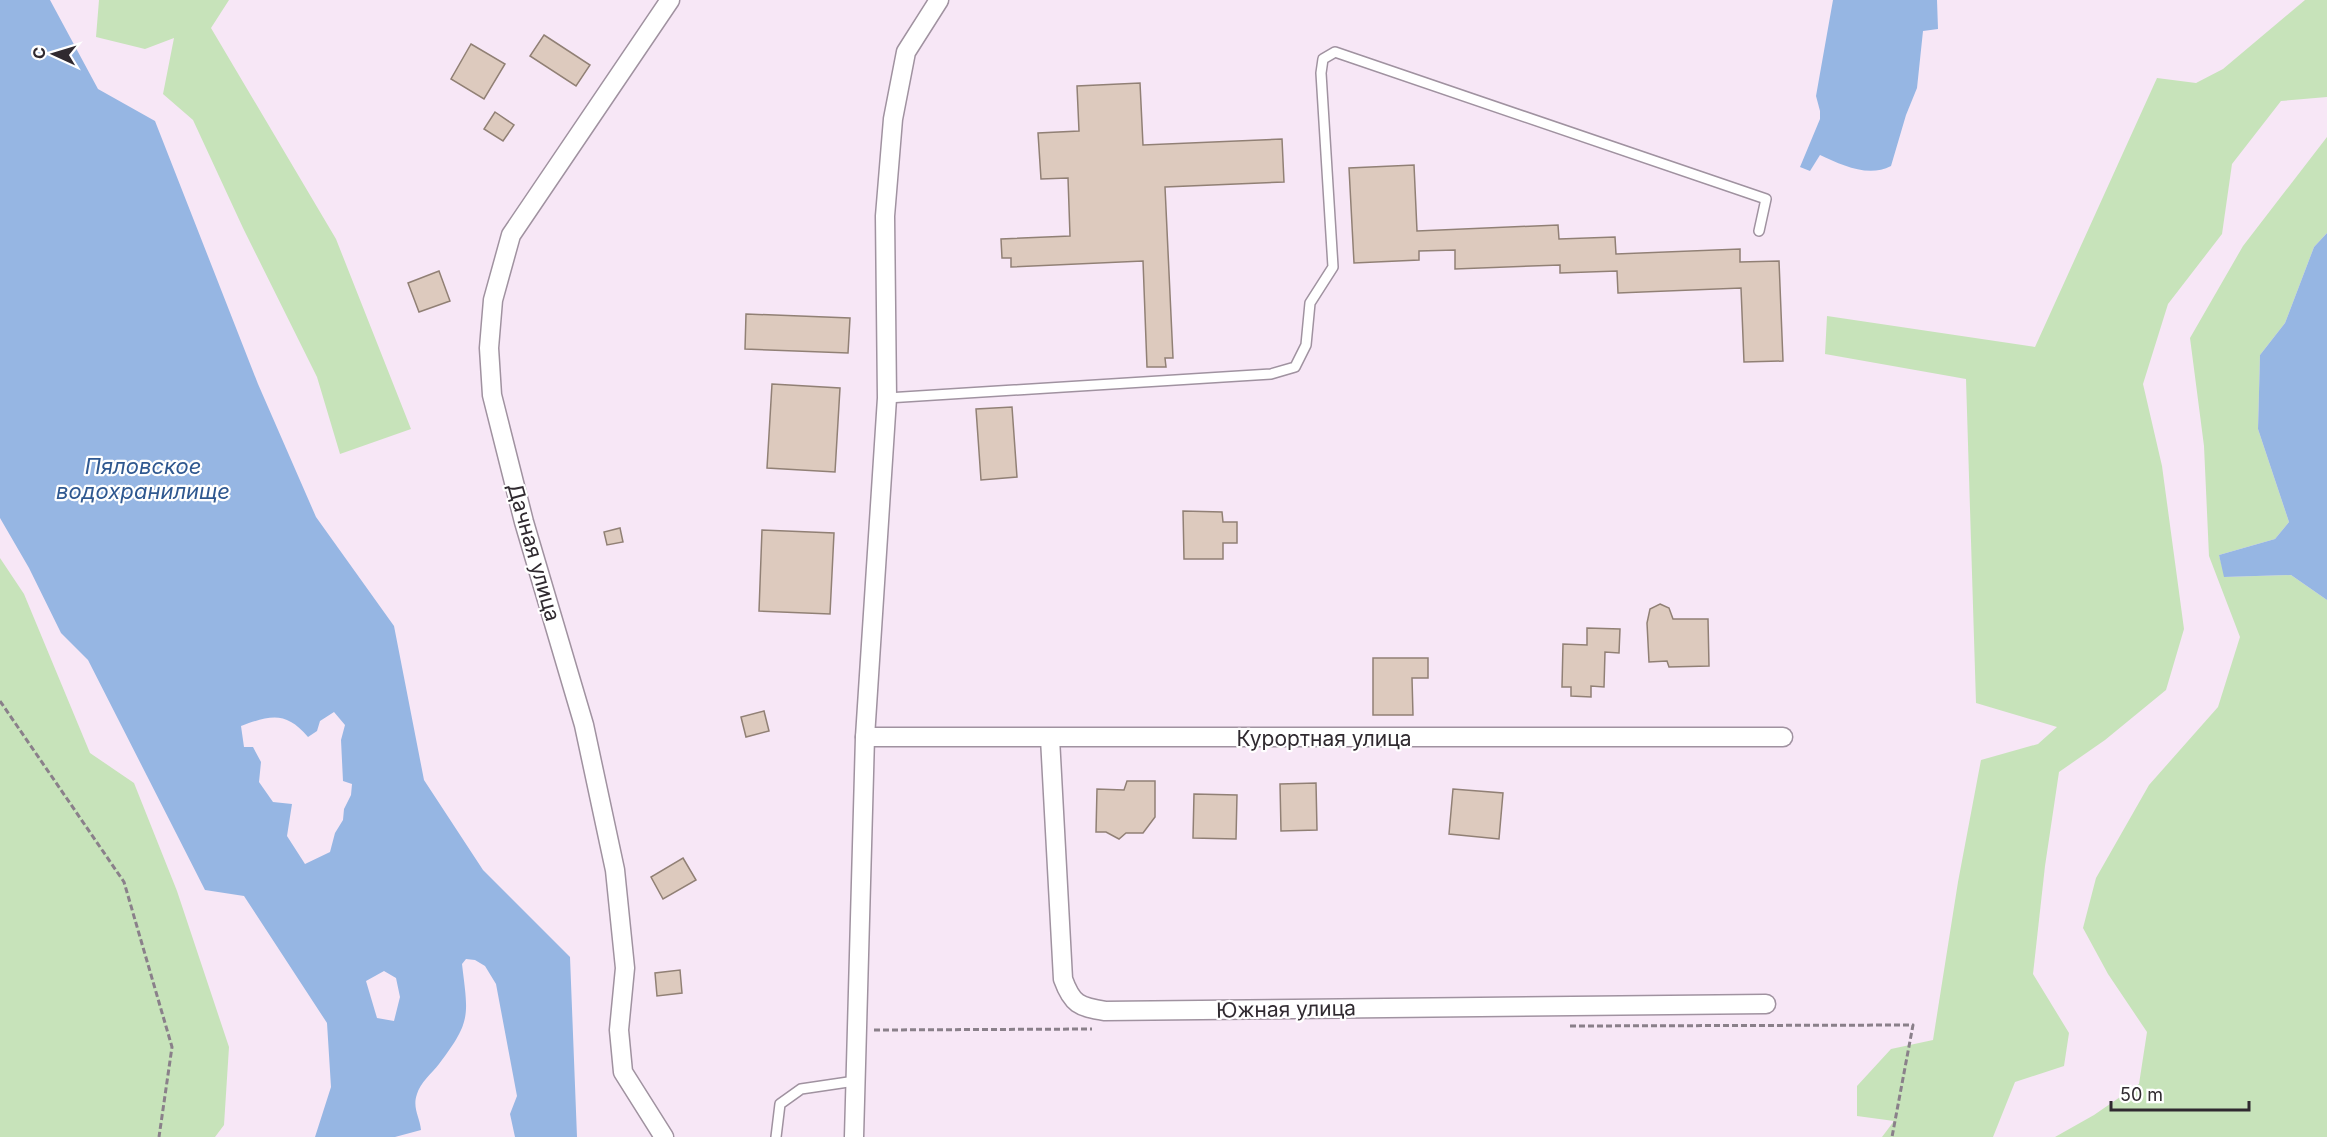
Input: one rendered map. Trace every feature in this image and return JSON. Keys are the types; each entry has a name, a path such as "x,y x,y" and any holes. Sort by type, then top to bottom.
{"street":[{"name":"Дачная улица","path":"664,1137 623,1072 619,1030 625,968 615,870 584,725 524,522 492,395 489,348 493,300 511,235 670,0"},
{"path":"854,1137 865,737 887,398 885,216 893,119 906,52 939,0"},
{"name":"Курортная улица","path":"865,737 1783,737"},
{"name":"Южная улица","path":"1050,738 1063,979 1070,997 1084,1007 1105,1011 1766,1004"}],"lane":[{"path":"887,398 1271,374 1295,367 1306,345 1310,303 1333,267 1321,73 1323,59 1335,52 1766,200 1759,231"},
{"path":"776,1137 780,1104 801,1089 855,1081"}],"path":[{"path":"0,701 124,882 172,1047 159,1137"},
{"path":"1568,1026 1913,1025 1892,1137"},
{"path":"856,1031 1102,1029"}],"green space":[{"path":"99,0 229,0 211,28 336,239 411,429 340,454 317,377 243,228 193,120 163,94 174,38 145,49 96,37"},
{"path":"2305,0 2327,0 2327,97 2281,101 2232,164 2222,234 2168,304 2143,384 2162,466 2184,629 2166,690 2105,740 2059,772 2045,866 2033,974 2069,1033 2064,1066 2015,1082 1993,1137 1882,1137 1894,1121 1857,1116 1857,1086 1891,1049 1933,1040 1958,882 1981,760 2038,744 2057,727 1976,703 1966,379 1825,354 1827,316 2035,347 2157,78 2196,83 2223,69"},
{"path":"2327,137 2327,233 2314,247 2285,323 2260,355 2258,429 2289,522 2275,539 2219,555 2225,577 2291,575 2327,600 2327,1137 2055,1137 2094,1115 2139,1084 2147,1032 2108,974 2083,928 2096,878 2149,785 2218,707 2240,637 2209,556 2204,446 2190,338 2243,246"},
{"path":"0,558 24,594 90,753 134,783 177,891 229,1047 224,1125 215,1137 0,1137"}],"water":[{"name":"Пяловское водохранилище","path":"0,0 50,0 98,89 155,121 258,384 316,517 394,626 424,780 483,870 570,957 577,1137 515,1137 510,1114 517,1096 496,984 485,966 475,960 466,959 462,964 466,995 465,1017 450,1049 419,1090 415,1104 421,1130 395,1137 315,1137 331,1087 327,1023 244,896 205,890 88,660 61,633 29,568 0,518","holes":["334,712 345,725 341,740 343,781 352,784 351,795 344,809 343,820 335,833 330,852 305,864 287,836 292,804 273,802 259,782 261,762 253,747 244,747 241,726 261,719 285,719 308,737 317,731 320,721","384,971 396,978 400,997 394,1021 377,1018 366,981"]},
{"path":"1833,0 1937,0 1938,29 1923,31 1917,88 1906,115 1891,166 1882,169 1873,171 1855,169 1820,155 1810,171 1800,167 1820,119 1816,96"},
{"path":"2327,233 2327,600 2291,575 2224,577 2219,555 2275,539 2289,522 2258,429 2260,355 2285,323 2314,247"}],"building":[{"path":"544,35 590,65 576,86 530,56"},
{"path":"471,44 505,64 484,99 451,79"},
{"path":"1140,83 1143,145 1282,139 1284,182 1165,187 1173,358 1165,358 1166,367 1147,367 1143,261 1011,267 1011,258 1002,258 1001,239 1070,236 1068,178 1041,179 1038,133 1079,131 1077,86"},
{"path":"495,112 514,125 503,141 484,129"},
{"path":"1414,165 1417,231 1558,225 1559,239 1615,237 1616,254 1740,249 1740,262 1779,261 1783,361 1744,362 1741,288 1618,293 1617,271 1560,273 1560,265 1455,269 1455,250 1419,251 1419,260 1354,263 1349,168"},
{"path":"439,271 450,301 419,312 408,283"},
{"path":"746,314 850,318 848,353 745,349"},
{"path":"772,384 840,388 835,472 767,468"},
{"path":"1012,407 1017,477 981,480 976,409"},
{"path":"1183,511 1222,512 1223,522 1237,522 1237,543 1223,543 1223,559 1184,559"},
{"path":"620,528 623,542 607,545 604,532"},
{"path":"762,530 834,533 830,614 759,611"},
{"path":"1660,604 1669,608 1673,619 1708,619 1709,666 1669,667 1667,661 1649,662 1647,623 1650,609"},
{"path":"1587,628 1620,629 1619,653 1605,652 1604,687 1591,686 1591,697 1571,696 1571,687 1562,687 1563,644 1587,645"},
{"path":"1373,658 1428,658 1428,678 1412,678 1413,715 1373,715"},
{"path":"764,711 769,731 746,737 741,717"},
{"path":"1127,781 1155,781 1155,817 1143,833 1126,833 1119,839 1106,832 1096,832 1097,789 1124,790"},
{"path":"1316,783 1317,830 1281,831 1280,784"},
{"path":"1453,789 1503,793 1499,839 1449,834"},
{"path":"1194,794 1237,795 1236,839 1193,838"},
{"path":"683,858 696,880 663,899 651,877"},
{"path":"680,970 682,993 657,996 655,973"}]}
